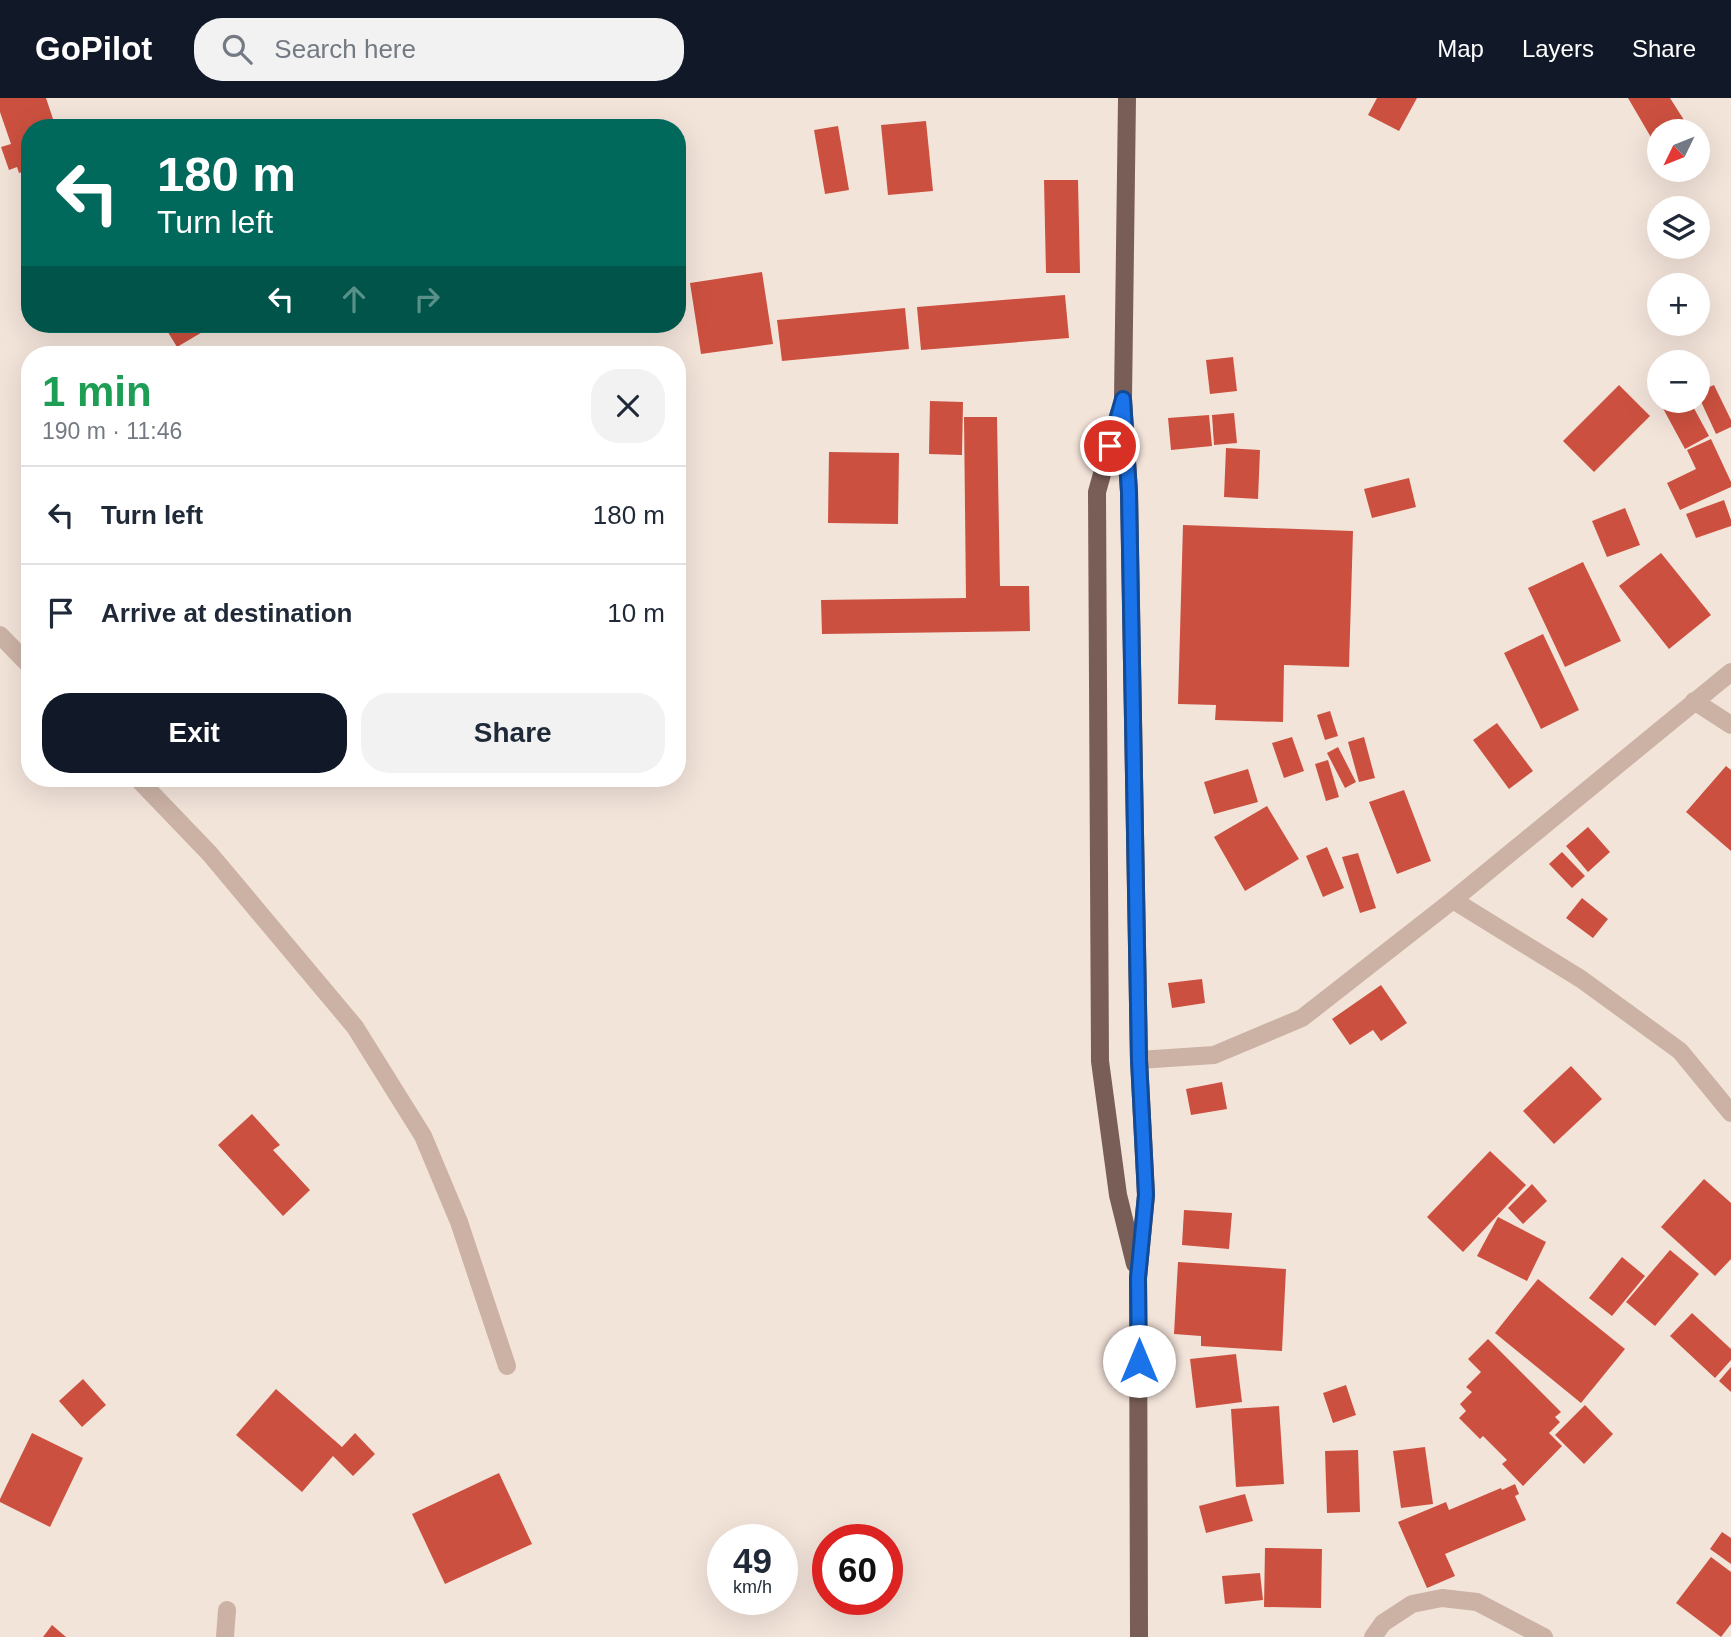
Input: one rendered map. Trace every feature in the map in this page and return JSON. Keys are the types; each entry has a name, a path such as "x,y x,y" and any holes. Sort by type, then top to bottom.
{"main road":[{"path":"1127,98 1123,399 1129,506 1139,1060 1146,1195 1138,1278 1139,1637"},
{"path":"1123,399 1097,492 1100,1061 1118,1195 1138,1278"}],"street":[{"path":"0,635 21,657"},
{"path":"1139,1060 1214,1055 1302,1018 1453,900 1731,672"},
{"path":"1694,701 1731,725"},
{"path":"146,787 210,854 355,1027 423,1136 459,1222 507,1366"},
{"path":"1453,900 1581,979 1680,1051 1731,1113"},
{"path":"1373,1637 1383,1623 1412,1604 1442,1598 1477,1602 1544,1637"},
{"path":"225,1637 226,1610"}],"building":[{"path":"0,98 46,98 53,119 21,119 21,172 17,167 9,170 1,147 11,144 0,112"},
{"path":"1377,98 1417,98 1399,131 1368,115"},
{"path":"1628,98 1670,98 1683,119 1647,119 1647,130"},
{"path":"926,121 933,191 888,195 881,125"},
{"path":"838,126 849,190 825,194 814,130"},
{"path":"1044,180 1078,180 1080,273 1046,273"},
{"path":"762,272 773,344 701,354 690,283"},
{"path":"1065,295 1069,338 921,350 917,307"},
{"path":"905,308 909,349 782,361 777,320"},
{"path":"168,333 201,333 179,346"},
{"path":"1233,357 1237,391 1210,394 1206,360"},
{"path":"1619,385 1650,416 1594,472 1563,441"},
{"path":"1714,385 1731,420 1731,427 1716,434 1706,413 1710,413 1710,387"},
{"path":"930,401 963,402 962,455 929,454"},
{"path":"1234,413 1237,443 1214,445 1212,415"},
{"path":"1666,413 1697,413 1709,436 1685,449"},
{"path":"1209,415 1212,446 1171,450 1168,418"},
{"path":"964,417 997,417 1000,586 1029,586 1030,631 822,634 821,600 966,598"},
{"path":"1711,439 1731,487 1680,510 1667,483 1696,469 1687,450"},
{"path":"1226,448 1260,450 1258,499 1224,497"},
{"path":"829,452 899,453 898,524 828,523"},
{"path":"1409,478 1416,507 1372,518 1364,489"},
{"path":"1724,500 1731,526 1696,538 1686,514"},
{"path":"1625,508 1640,545 1607,557 1592,521"},
{"path":"1183,525 1353,531 1349,667 1284,665 1283,722 1215,720 1216,705 1178,704"},
{"path":"1661,553 1711,615 1669,649 1619,586"},
{"path":"1583,562 1621,641 1565,667 1528,588"},
{"path":"1543,634 1579,710 1541,729 1504,653"},
{"path":"1330,711 1338,736 1325,740 1317,715"},
{"path":"1497,723 1533,771 1509,789 1473,740"},
{"path":"1292,737 1304,771 1284,778 1272,743"},
{"path":"1364,737 1375,778 1359,782 1348,742"},
{"path":"1338,747 1356,782 1345,788 1327,753"},
{"path":"1328,760 1339,797 1326,801 1315,764"},
{"path":"1726,766 1731,770 1731,851 1686,812"},
{"path":"1248,769 1258,802 1214,814 1204,782"},
{"path":"1404,790 1431,861 1397,874 1369,802"},
{"path":"1267,806 1299,859 1245,891 1214,837"},
{"path":"1588,827 1610,852 1588,872 1566,846"},
{"path":"1327,847 1344,888 1323,897 1306,856"},
{"path":"1562,852 1585,876 1572,888 1549,864"},
{"path":"1358,853 1376,908 1360,913 1342,857"},
{"path":"1582,898 1608,919 1593,938 1566,918"},
{"path":"1202,979 1205,1003 1172,1008 1168,983"},
{"path":"1381,985 1407,1023 1381,1041 1373,1030 1350,1045 1332,1019"},
{"path":"1571,1066 1602,1099 1554,1144 1523,1111"},
{"path":"1222,1082 1227,1109 1191,1115 1186,1089"},
{"path":"252,1114 280,1145 273,1150 310,1190 283,1216 218,1145"},
{"path":"1490,1151 1526,1185 1463,1252 1427,1217"},
{"path":"1704,1179 1731,1203 1731,1259 1715,1276 1661,1227"},
{"path":"1532,1184 1547,1201 1523,1224 1508,1208"},
{"path":"1184,1210 1232,1213 1229,1249 1182,1245"},
{"path":"1498,1217 1546,1242 1527,1281 1477,1256"},
{"path":"1670,1250 1699,1274 1655,1326 1626,1302"},
{"path":"1622,1257 1645,1276 1612,1316 1589,1298"},
{"path":"1178,1262 1286,1269 1282,1351 1201,1346 1201,1336 1174,1334"},
{"path":"1538,1279 1625,1349 1581,1403 1495,1333"},
{"path":"1692,1313 1731,1349 1731,1360 1715,1378 1670,1336"},
{"path":"1488,1339 1561,1412 1555,1417 1560,1422 1549,1433 1562,1446 1523,1486 1502,1464 1507,1460 1483,1436 1480,1439 1459,1418 1466,1411 1460,1404 1472,1392 1466,1387 1481,1372 1468,1359"},
{"path":"1236,1354 1242,1402 1196,1408 1190,1359"},
{"path":"1731,1367 1731,1392 1719,1381"},
{"path":"83,1379 106,1405 82,1427 59,1401"},
{"path":"1346,1385 1356,1415 1333,1423 1323,1393"},
{"path":"276,1389 342,1447 355,1433 375,1454 353,1476 333,1456 302,1492 236,1435"},
{"path":"1585,1405 1613,1434 1584,1464 1555,1435"},
{"path":"1279,1406 1284,1484 1236,1487 1231,1409"},
{"path":"32,1433 83,1458 50,1527 0,1502"},
{"path":"1425,1447 1433,1504 1401,1508 1393,1451"},
{"path":"1358,1450 1360,1512 1327,1513 1325,1451"},
{"path":"499,1473 532,1544 445,1584 412,1514"},
{"path":"1515,1484 1519,1494 1515,1496 1526,1520 1445,1554 1455,1576 1427,1588 1398,1522 1446,1502 1449,1510"},
{"path":"1245,1494 1253,1521 1206,1533 1199,1506"},
{"path":"1722,1532 1731,1538 1731,1564 1710,1549"},
{"path":"1265,1548 1322,1549 1321,1608 1264,1607"},
{"path":"1711,1557 1731,1572 1731,1624 1721,1637 1676,1603"},
{"path":"1260,1573 1263,1600 1225,1604 1222,1576"},
{"path":"52,1625 66,1637 43,1637"}],"route":[{"path":"1110,446 1123,399 1129,492 1139,1060 1146,1195 1138,1278 1139,1361"}]}
